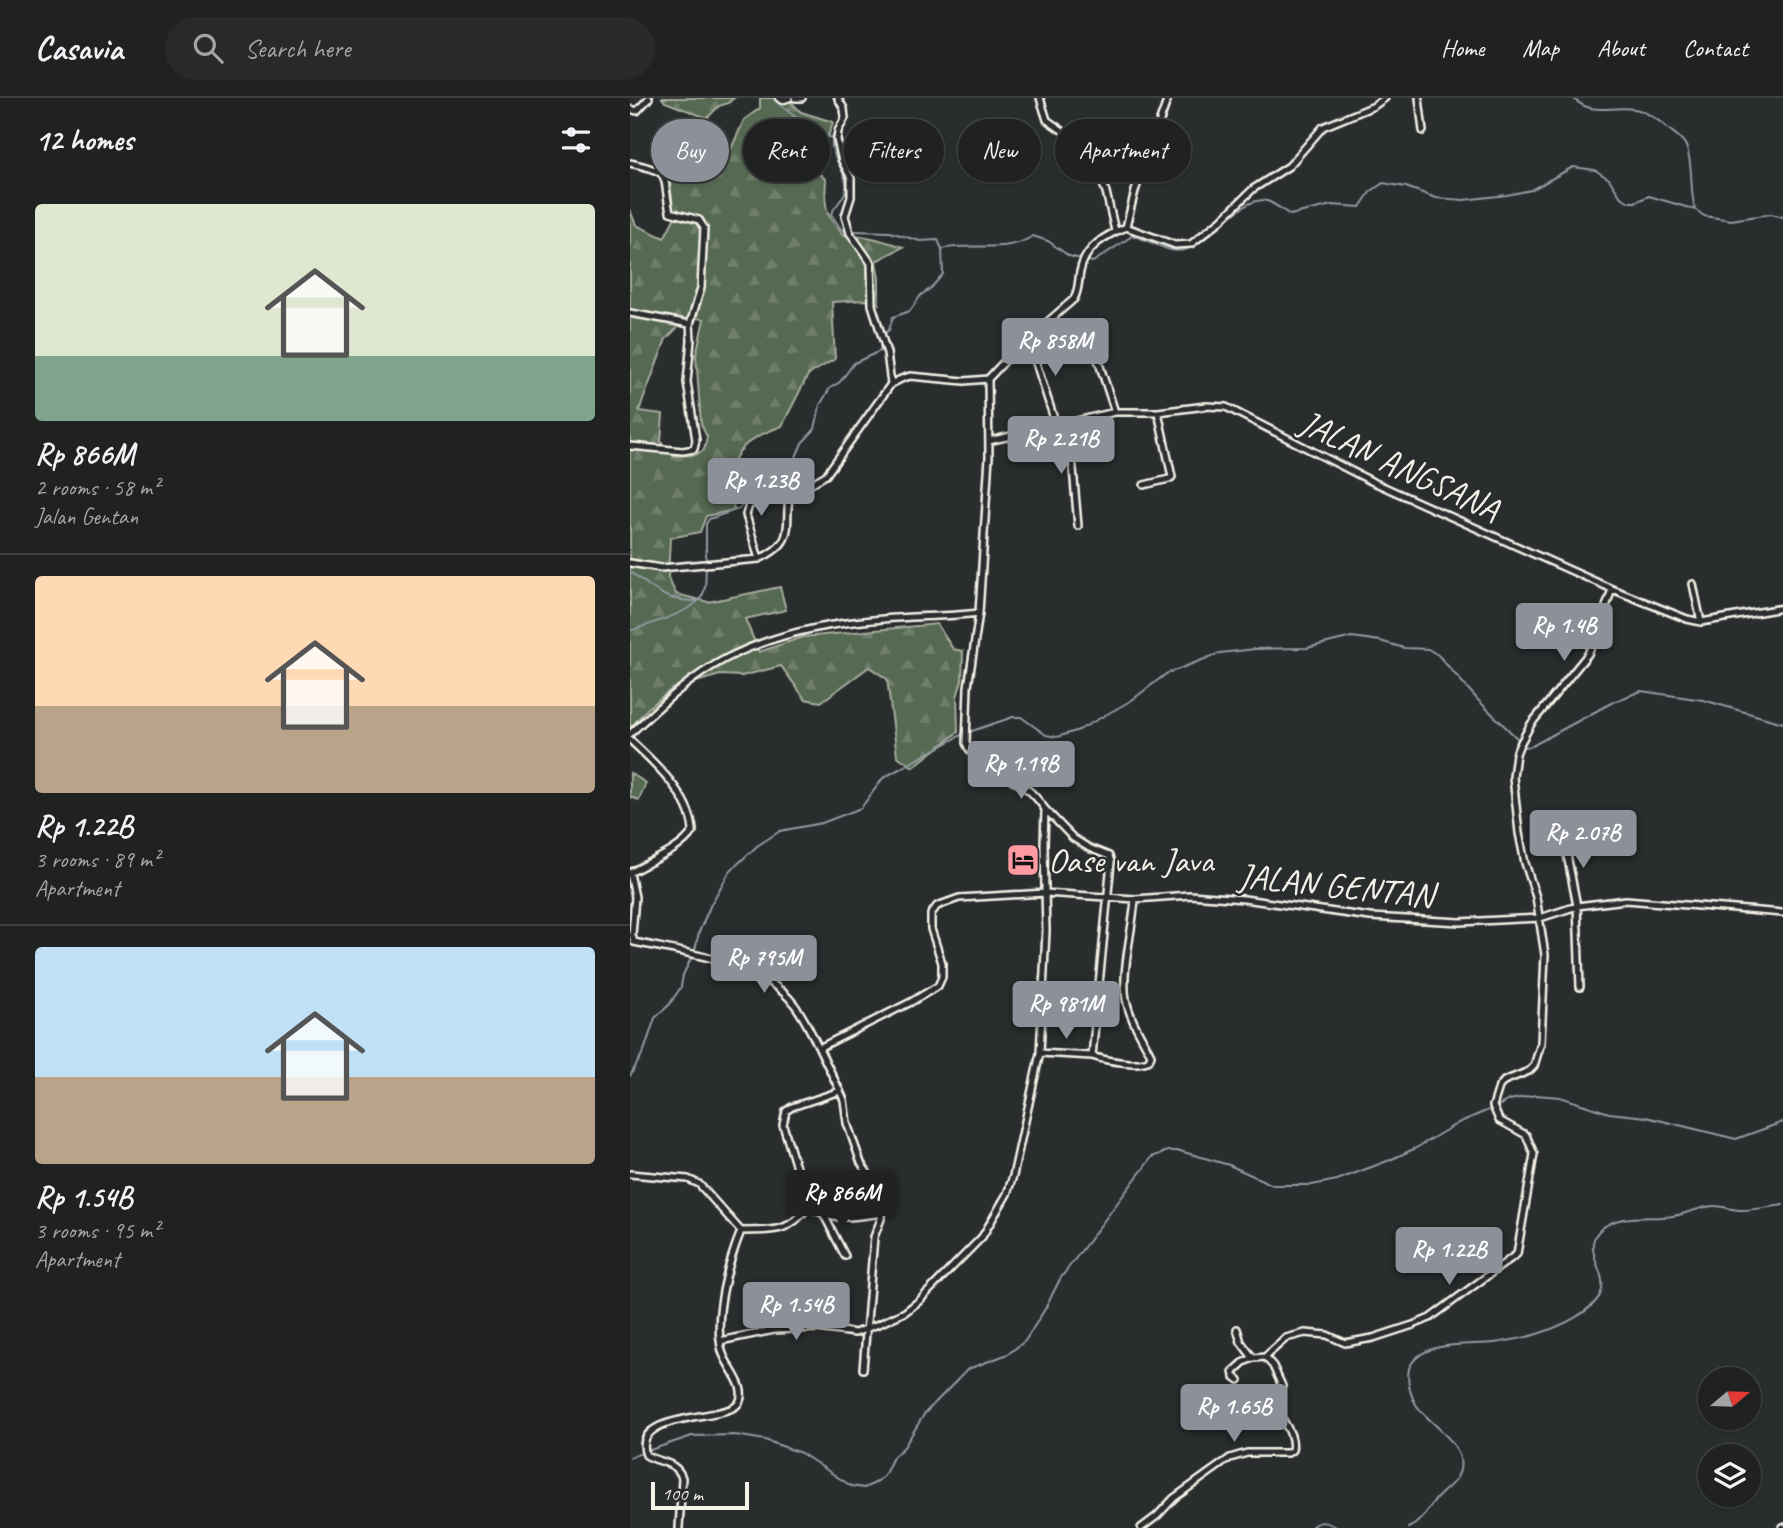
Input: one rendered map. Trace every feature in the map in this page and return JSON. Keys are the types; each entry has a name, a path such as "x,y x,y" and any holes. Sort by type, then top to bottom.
{"street":[{"path":"630,109 637,111 649,98"},
{"path":"779,98 789,98"},
{"path":"795,98 802,98"},
{"path":"838,98 845,109 845,118 838,131 838,150 851,178 851,197 845,216 850,233 871,263 872,305 883,338 891,384"},
{"path":"1040,98 1047,120 1079,142 1096,166 1106,192 1115,231"},
{"path":"1126,226 1135,191 1168,98"},
{"path":"759,559 746,514 749,505 807,486 826,475 891,384 910,376 964,382 988,379 1028,338 1076,296 1085,255 1094,245 1126,226 1175,245 1191,244 1220,221 1252,189 1289,166 1323,127 1374,106 1385,98"},
{"path":"1419,98 1423,131"},
{"path":"630,163 659,170 667,179 670,212 699,220 704,228 701,288 690,324 687,382 696,446 683,451 630,446"},
{"path":"630,313 690,324"},
{"path":"1080,330 1096,354 1115,412"},
{"path":"1028,338 1056,425"},
{"path":"988,379 989,441 979,613 968,687 965,736 968,749 1026,788 1073,838 1109,856 1112,868 1102,940 1092,1056"},
{"name":"JALAN ANGSANA","path":"989,441 1115,412 1226,407 1371,481 1612,589 1687,619 1701,622 1783,608"},
{"path":"1144,485 1172,477 1158,412"},
{"path":"1069,422 1078,526"},
{"path":"630,563 661,568 759,559 783,544 788,533 790,491"},
{"path":"1693,584 1701,622"},
{"path":"1239,1380 1233,1372 1244,1362 1265,1357 1286,1338 1305,1333 1327,1335 1345,1343 1373,1338 1430,1318 1514,1259 1520,1246 1534,1154 1526,1135 1499,1120 1493,1105 1504,1081 1529,1071 1534,1066 1541,1043 1545,955 1540,918 1519,833 1513,777 1518,746 1544,707 1588,654 1612,589"},
{"path":"630,734 675,693 696,678 726,658 756,645 790,634 881,619 979,613"},
{"path":"630,740 652,759 668,778 691,817 694,831 673,849 630,873 635,897 632,945 700,954 761,977 779,988 803,1018 819,1048 844,1100 847,1123 861,1163 880,1192 882,1213 874,1237 863,1369"},
{"path":"720,1341 774,1330 817,1328 855,1333 866,1329 905,1312 982,1237 1007,1194 1013,1176 1040,1053 1045,983 1045,809"},
{"path":"1564,839 1577,906 1580,987"},
{"name":"JALAN GENTAN","path":"819,1048 938,986 942,977 942,963 931,929 931,914 937,906 959,898 1045,893 1135,899 1190,895 1244,898 1370,917 1460,922 1540,918 1577,906 1626,900 1783,913"},
{"path":"1040,1053 1092,1056 1103,1060 1142,1064 1149,1060 1151,1055 1138,1034 1126,998 1135,899"},
{"path":"840,1091 792,1107 784,1116 783,1125 808,1207 824,1215 850,1217 882,1213"},
{"path":"630,1174 688,1179 699,1184 741,1231"},
{"path":"741,1231 773,1230 793,1224 808,1207"},
{"path":"824,1215 845,1256"},
{"path":"679,1528 682,1478 680,1472 672,1465 652,1459 645,1450 649,1435 669,1422 726,1411 735,1408 740,1402 741,1388 723,1355 720,1341 721,1302 741,1231"},
{"path":"1237,1329 1241,1342 1254,1358"},
{"path":"1141,1528 1174,1498 1230,1458 1247,1453 1292,1450 1291,1432 1277,1408 1282,1386 1273,1366 1265,1357"}],"green space":[{"path":"662,98 734,98 719,106 707,118 665,102"},
{"path":"760,98 787,98 801,112 823,119 745,119 760,108"},
{"path":"743,122 743,182 826,182 827,211 844,235 881,240 903,247 876,261 879,304 865,300 832,302 835,359 808,375 782,426 752,440 735,458 732,471 734,510 706,516 700,532 670,538 668,578 676,594 708,602 780,587 786,610 745,619 759,652 803,637 937,624 953,649 963,651 962,680 957,697 958,732 913,767 897,756 887,679 869,667 821,702 805,699 781,666 742,676 720,675 672,689 647,709 630,728 630,210 636,225 664,238 674,219 670,182 729,182 731,149","holes":["688,317 704,319 696,355 701,424 707,437 704,450 695,455 673,456 661,442 663,414 639,411 666,339"]},
{"path":"630,773 646,783 639,800 630,797"}],"waterway":[{"path":"772,98 806,126 832,138"},
{"path":"833,98 843,113"},
{"path":"1573,98 1580,104 1595,109 1639,110 1654,117 1679,137 1688,154 1695,209"},
{"path":"837,127 833,136 833,152 844,175 846,190 831,214 841,229 847,231"},
{"path":"853,231 890,232 920,241 938,240 942,249 1012,245 1033,236 1048,241 1069,256 1093,262 1132,236 1171,250 1184,250 1194,246 1237,212 1257,201 1270,202 1290,215 1332,205 1360,207 1370,192 1383,183 1406,187 1436,198 1463,200 1531,190 1573,167 1595,170 1609,179 1620,196 1629,202 1649,196 1696,210 1704,216 1731,220 1771,214 1783,217"},
{"path":"884,334 889,330 893,317 910,311 921,295 943,274 942,250"},
{"path":"706,562 706,524 709,519 739,509 746,499 785,489 799,479 796,457 802,443 815,429 820,405 830,388 840,382 854,363 880,351 881,341"},
{"path":"630,631 677,614 700,599 704,592 706,567"},
{"path":"630,572 668,597 697,601"},
{"path":"969,732 1013,717 1021,717 1046,735 1057,737 1079,730 1132,700 1166,674 1220,653 1307,648 1352,637 1404,648 1428,649 1438,655 1478,700 1526,747 1613,702 1641,691 1703,700 1783,723"},
{"path":"630,1076 644,1051 655,1018 669,1005 681,987 699,932 730,871 757,846 780,831 822,823 861,808 883,778 963,734"},
{"path":"1496,1107 1509,1100 1536,1095 1560,1097 1609,1113 1646,1117 1736,1139 1783,1122"},
{"path":"647,1451 692,1436 735,1435 765,1440 801,1453 851,1486 864,1488 884,1476 893,1457 904,1447 925,1413 968,1369 1008,1354 1025,1341 1060,1279 1152,1157 1168,1151 1180,1151 1229,1165 1273,1185 1312,1185 1337,1180 1390,1160 1458,1123 1491,1109"},
{"path":"1408,1528 1421,1519 1454,1482 1460,1469 1456,1449 1420,1410 1412,1396 1408,1373 1417,1357 1437,1348 1494,1343 1529,1336 1575,1318 1591,1306 1601,1293 1601,1277 1593,1252 1595,1236 1601,1229 1618,1220 1673,1216 1710,1206 1741,1210 1783,1205"},
{"path":"630,1457 642,1453"},
{"path":"1310,1528 1324,1522 1338,1528"}],"place":[{"name":"Oase van Java","path":"1023,860"}]}
